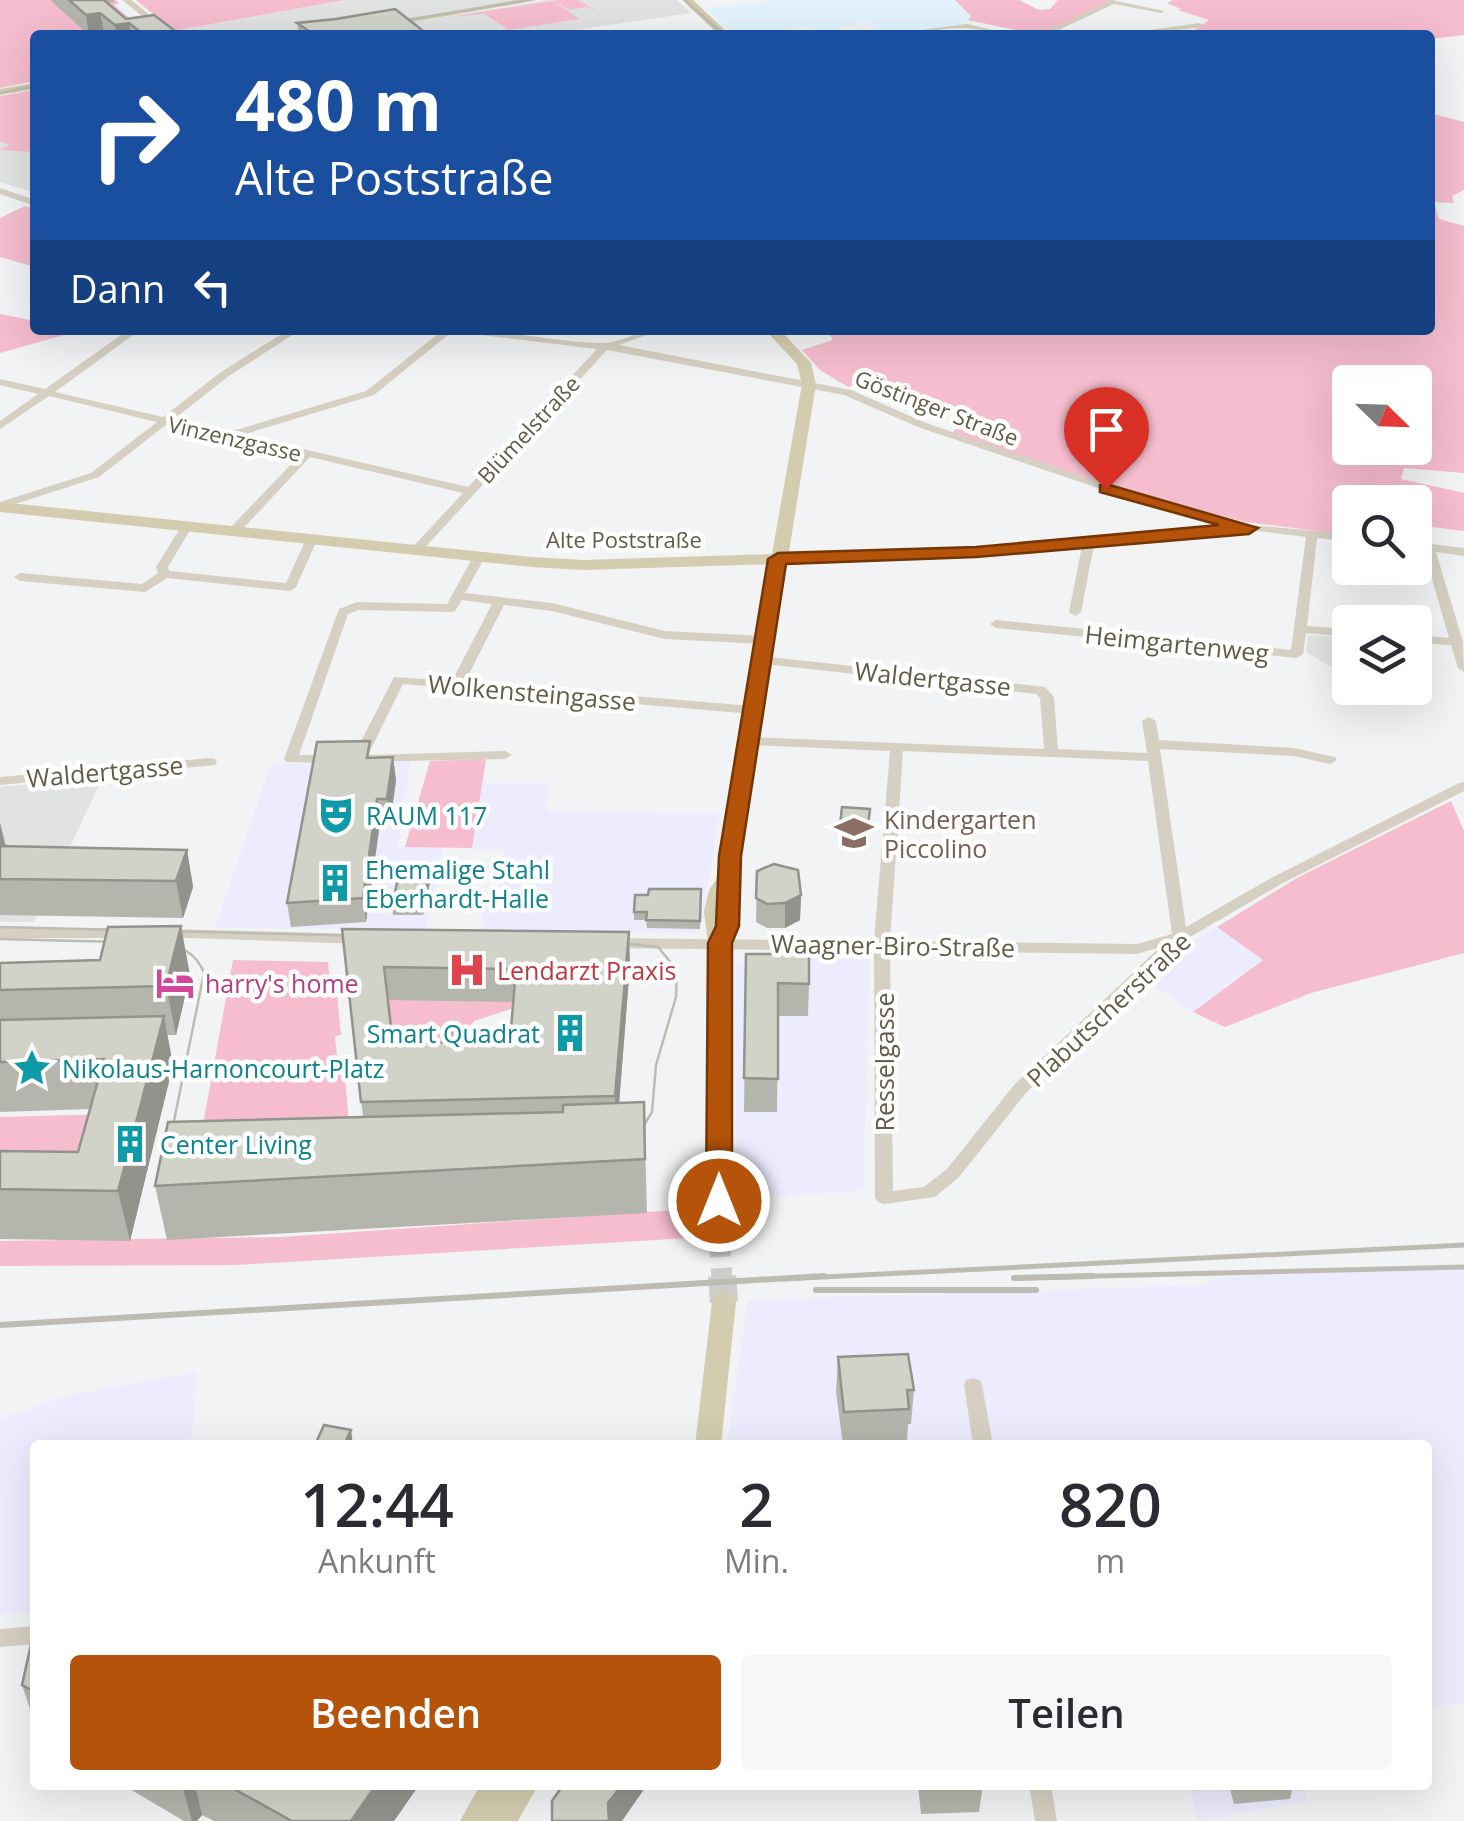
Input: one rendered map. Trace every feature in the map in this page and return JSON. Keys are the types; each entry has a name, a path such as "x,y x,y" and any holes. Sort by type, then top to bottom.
{"main road":[{"path":"366,27 533,0"},
{"path":"687,0 720,30"},
{"path":"0,92 30,87"},
{"path":"718,1236 720,943 732,891 726,880 809,384 804,363 777,335"},
{"name":"Alte Poststraße","path":"0,507 584,565 778,559"},
{"path":"709,1440 724,1302"},
{"path":"475,1821 493,1790"},
{"path":"502,1821 520,1790"}],"street":[{"path":"126,0 164,30"},
{"path":"1053,30 1112,2 1161,11"},
{"path":"1158,30 1200,25"},
{"path":"932,30 972,26 989,30"},
{"path":"0,191 30,200"},
{"path":"0,426 127,335"},
{"path":"0,507 96,475 248,358 287,335"},
{"path":"226,436 370,393 443,335"},
{"name":"Göstinger Straße","path":"506,335 604,347 847,392 922,425 1038,466 1249,528 1332,536"},
{"name":"Blümelstraße","path":"415,551 604,347 640,335"},
{"name":"Vinzenzgasse","path":"0,382 470,491"},
{"path":"233,532 306,455"},
{"path":"164,574 162,567 186,527"},
{"name":"Alte Poststraße","path":"778,559 976,552 1249,528"},
{"name":"Heimgartenweg","path":"996,624 1300,652 1312,534"},
{"path":"20,576 145,588 164,574 290,587 311,540"},
{"name":"Heimgartenweg","path":"1075,612 1090,542"},
{"path":"1432,548 1464,552"},
{"path":"459,596 479,557"},
{"path":"1432,574 1464,668"},
{"name":"Waldertgasse","path":"360,758 291,759 343,612 350,607 451,608 459,596 552,607 666,635 1036,689 1047,697 1051,752"},
{"path":"456,686 500,601"},
{"path":"1302,629 1332,632"},
{"path":"1432,640 1457,642"},
{"name":"Wolkensteingasse","path":"360,758 400,680 752,710"},
{"path":"1150,721 1180,937"},
{"path":"748,741 1051,752 1294,752 1330,760"},
{"name":"Resselgasse","path":"884,1198 884,944 897,747"},
{"path":"360,758 505,755"},
{"name":"Waldertgasse","path":"0,780 210,762"},
{"name":"Plabutscherstraße","path":"884,1198 929,1194 953,1173 1020,1089 1180,937 1292,874 1464,786"},
{"path":"0,933 386,940"},
{"name":"Waagner-Biro-Straße","path":"588,942 1137,950 1180,937"},
{"path":"973,1385 982,1440"},
{"path":"0,1638 30,1636"},
{"path":"1041,1790 1046,1821"}],"shaded area":[{"path":"0,0 115,0 119,3 114,5 143,30 30,30 30,82 0,88"},
{"path":"136,0 344,0 179,30 172,30"},
{"path":"344,0 524,0 335,30 179,30"},
{"path":"548,0 677,0 691,13 576,30 363,30"},
{"path":"559,0 578,0 600,13 587,7 570,10 555,2 579,19 508,30 485,14 449,17"},
{"path":"777,0 955,0 972,16 963,26 942,30 876,30 867,22 841,27 843,30 729,30 705,8"},
{"path":"955,0 1019,0 1039,10 1050,9 1058,0 1115,0 1050,30 1015,30 968,20 971,16"},
{"path":"1464,0 1464,35 1435,38 1435,30 1194,30 1209,20 1167,3"},
{"path":"30,91 30,191 0,182 0,96"},
{"path":"30,91 30,152 0,150 10,145 0,141 0,96"},
{"path":"1435,114 1464,122 1464,190 1452,196 1454,203 1435,202"},
{"path":"1435,205 1439,219 1464,226 1464,473 1404,468 1401,479 1428,485 1332,485 1332,533 1245,522 1132,493 952,433 967,420 873,378 848,387 820,370 802,350 833,340 830,335 1435,335"},
{"path":"25,206 30,208 30,266 0,257 0,218"},
{"path":"0,314 30,320 30,335 64,335 0,353"},
{"path":"1432,486 1464,493 1464,531 1432,527"},
{"path":"1308,635 1332,636 1332,667 1306,652"},
{"path":"410,759 398,846 443,847 425,930 215,928 271,764"},
{"path":"486,759 472,848 405,847 430,761"},
{"path":"103,777 34,922 0,922 0,787"},
{"path":"481,783 548,783 547,811 719,814 700,933 480,931 484,902 490,902 505,851 472,849"},
{"path":"1451,801 1464,831 1464,953 1311,993 1225,1027 1193,1012 1263,960 1217,927 1297,878"},
{"path":"1217,927 1263,960 1222,986 1227,990 1193,1012 1143,979 1181,947"},
{"path":"761,952 870,953 863,1190 737,1200 735,964"},
{"path":"233,960 328,962 330,985 336,985 341,1035 335,1036 337,1057 343,1057 349,1122 203,1124"},
{"path":"387,996 518,1002 575,998 564,1098 571,1099 571,1103 544,1099 401,1107","holes":["511,1009 541,1016 555,1032 556,1051 547,1070 530,1086 509,1094 485,1092 461,1074 454,1046 474,1021"]},
{"path":"110,1114 93,1176 12,1184 0,1194 0,1117"},
{"path":"691,1209 690,1238 237,1265 0,1266 0,1241 281,1237"},
{"path":"1464,1269 1464,1703 1432,1706 1432,1440 728,1440 748,1300 1204,1285 1211,1279"},
{"path":"197,1372 192,1439 30,1440 30,1612 0,1615 0,1419 70,1395"},
{"path":"1191,1790 1305,1790 1307,1801 1197,1821"}],"building":[{"path":"69,0 104,0 126,19 154,15 174,30 138,30 129,23 115,25 100,13 86,15"},
{"path":"395,9 422,30 308,30 297,23"},
{"name":"Ehemalige Stahl Eberhardt-Halle","path":"370,741 367,758 393,757 387,799 377,799 363,898 287,903 317,742"},
{"path":"842,807 870,809 868,826 840,825"},
{"path":"0,846 187,850 176,881 0,879"},
{"path":"774,864 798,870 801,895 785,903 767,904 756,898 757,871"},
{"path":"399,873 429,874 423,907 392,907"},
{"path":"649,889 701,889 700,921 646,920 647,912 634,912 635,895 648,895"},
{"path":"181,926 166,986 0,990 0,963 100,960 108,927"},
{"name":"Smart Quadrat","path":"342,929 629,932 615,1096 361,1102","holes":["384,967 516,969 511,1029 452,1030 450,1042 393,1044"]},
{"path":"746,954 809,954 809,984 778,983 778,1079 744,1078"},
{"path":"164,1016 118,1191 0,1189 0,1151 78,1152 104,1059 0,1062 0,1020"},
{"path":"644,1102 645,1159 155,1186 168,1122 563,1112 563,1105"},
{"path":"908,1354 914,1390 907,1390 909,1409 844,1412 838,1357"},
{"path":"324,1425 351,1430 346,1440 317,1440"},
{"path":"30,1649 30,1689 22,1685"},
{"path":"236,1790 373,1790 351,1821 292,1821"},
{"path":"560,1790 618,1790 608,1803 609,1821 552,1821 552,1801"}],"tunnel":[{"path":"719,1236 722,1279"},
{"path":"722,1276 724,1302"}],"tram line":[{"path":"381,24 530,0"},
{"path":"685,0 718,30"},
{"path":"0,93 30,87"},
{"path":"0,927 370,936"},
{"path":"0,939 159,943 181,948 197,960 204,973 174,1121 176,1135 186,1146"},
{"path":"600,941 658,947 677,970 676,997 656,1065 652,1112 641,1130 621,1144"}],"railway":[{"path":"782,1279 1464,1245"},
{"path":"1093,1276 1014,1278 1464,1267"},
{"path":"0,1325 824,1276"},
{"path":"816,1290 1036,1290"}],"place":[{"name":"RAUM 117","path":"336,815"},
{"name":"Kindergarten Piccolino","path":"854,833"},
{"name":"Ehemalige Stahl Eberhardt-Halle","path":"335,883"},
{"name":"Lendarzt Praxis","path":"467,970"},
{"name":"harry's home","path":"175,983"},
{"name":"Smart Quadrat","path":"570,1033"},
{"name":"Nikolaus-Harnoncourt-Platz","path":"32,1068"},
{"name":"Center Living","path":"130,1144"}],"route":[{"path":"719,1201 720,943 727,926 732,891 726,880 778,559 976,552 1249,528 1106,489"}]}
